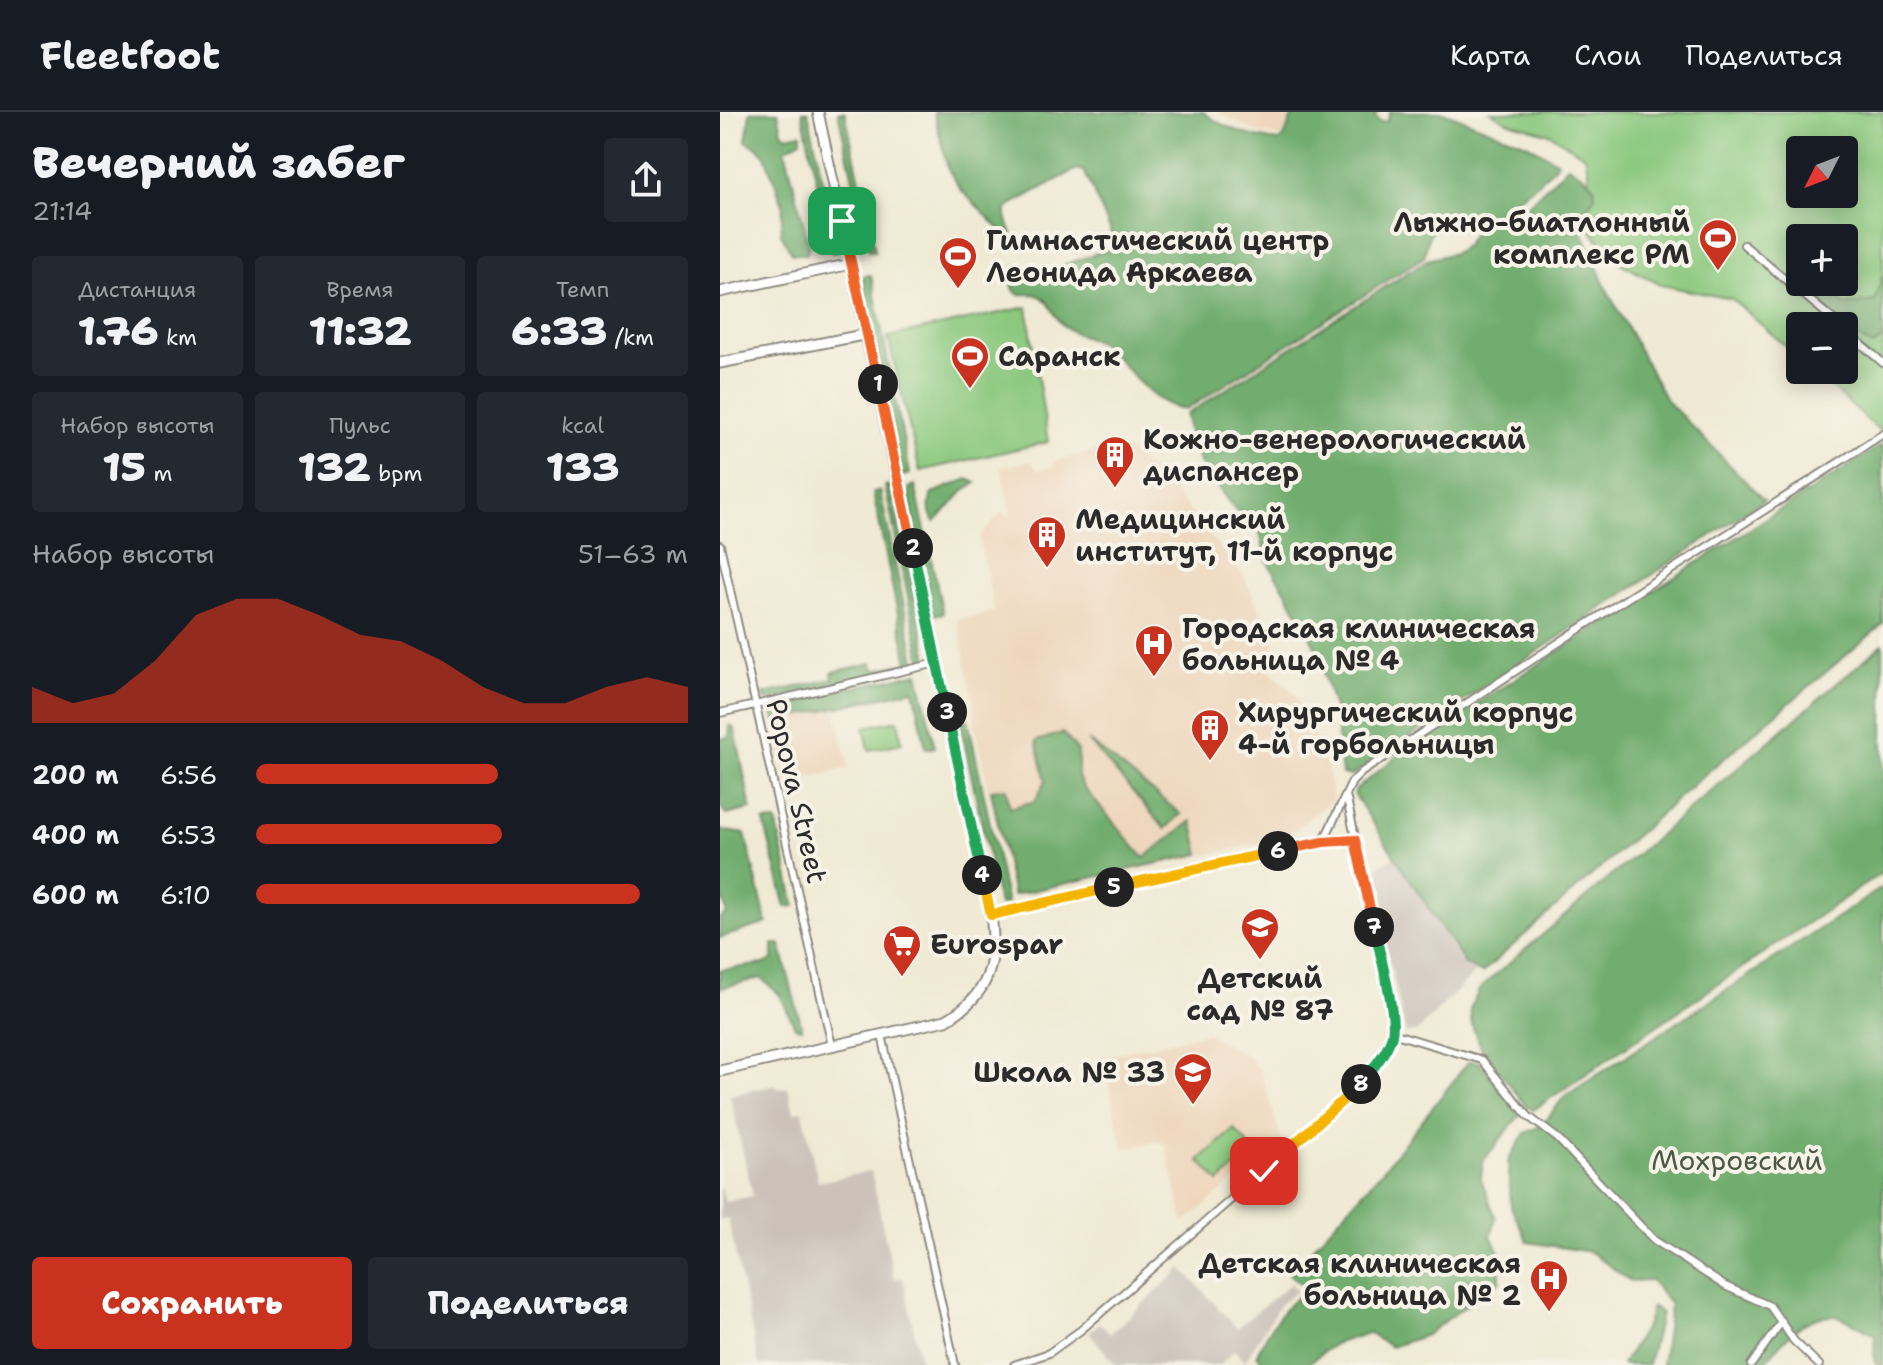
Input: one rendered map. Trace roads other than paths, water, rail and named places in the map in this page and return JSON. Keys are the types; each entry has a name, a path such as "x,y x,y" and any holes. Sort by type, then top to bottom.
{"main road":[{"path":"720,1071 946,1020 975,998 991,971 994,955 991,915 818,112"},
{"path":"720,292 851,264"},
{"path":"720,363 868,334"}],"street":[{"path":"1744,245 1824,312"},
{"path":"1858,341 1883,363"},
{"path":"1323,842 1352,782 1362,772 1883,434"},
{"name":"Popova Street","path":"720,545 832,1046"},
{"path":"720,713 937,663"},
{"path":"1014,1365 1058,1348 1327,1116 1361,1084 1379,1059 1392,1033 1389,994 1346,795"},
{"path":"991,915 1323,842 1355,840"},
{"path":"1392,1033 1482,1060 1528,1116 1557,1138 1654,1240 1725,1286 1770,1306 1794,1341 1819,1365"},
{"path":"882,1035 955,1365"},
{"path":"1751,1365 1782,1321"}],"place":[{"name":"Лыжно-биатлонный комплекс РМ","path":"1718,272"},
{"name":"Гимнастический центр Леонида Аркаева","path":"958,290"},
{"name":"Саранск","path":"970,390"},
{"name":"Кожно-венерологический диспансер","path":"1115,489"},
{"name":"Медицинский институт, 11-й корпус","path":"1047,569"},
{"name":"Городская клиническая больница № 4","path":"1154,678"},
{"name":"Хирургический корпус 4-й горбольницы","path":"1210,762"},
{"name":"Детский сад № 87","path":"1260,961"},
{"name":"Eurospar","path":"902,978"},
{"name":"Школа № 33","path":"1193,1106"},
{"name":"Детская клиническая больница № 2","path":"1549,1313"}],"park label":[{"name":"Мохровский","path":"1737,1160"}]}
